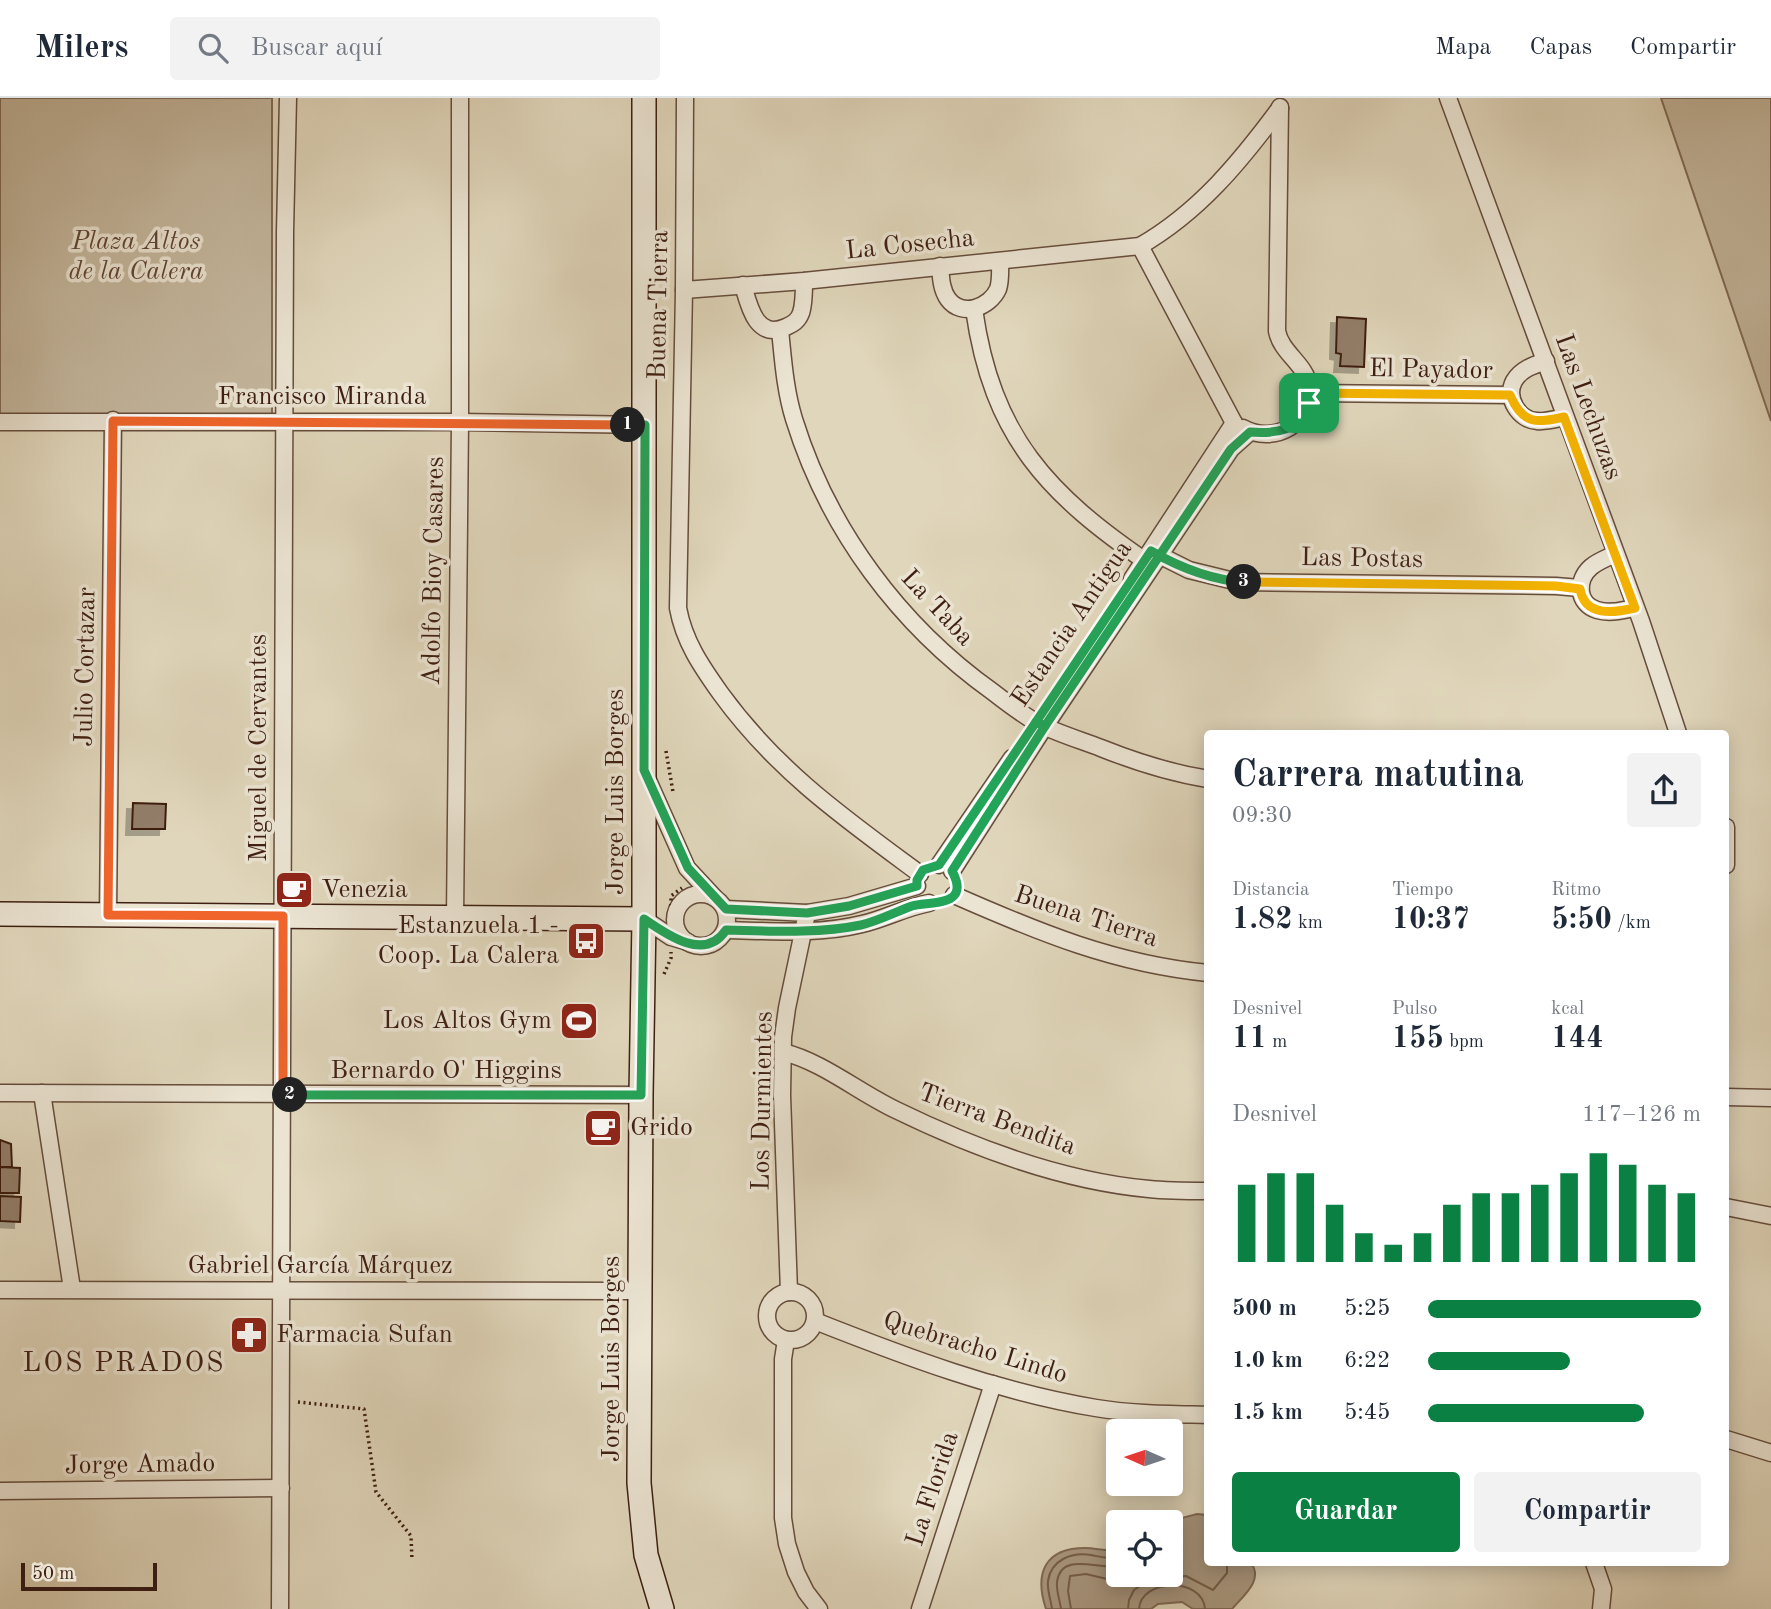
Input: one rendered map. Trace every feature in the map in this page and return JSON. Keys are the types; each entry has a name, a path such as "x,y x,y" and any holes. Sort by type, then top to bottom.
{"street":[{"name":"Miguel de Cervantes","path":"280,1609 285,232 288,98"},
{"name":"Adolfo Bioy Casares","path":"455,918 460,98"},
{"name":"Jorge Luis Borges","path":"645,98 644,919 639,1483 649,1568 662,1609"},
{"name":"Buena Tierra","path":"685,98 678,608 684,634 701,665 737,716 760,742 823,803 918,880"},
{"name":"Las Lechuzas","path":"1448,98 1546,360 1677,730"},
{"name":"La Cosecha","path":"684,290 804,281 1140,246 1194,209 1248,151 1282,103"},
{"path":"1140,246 1234,423 1250,432 1278,432 1302,419 1307,410 1309,393 1305,376 1279,342 1277,331 1282,103"},
{"path":"1248,151 1267,152 1280,169"},
{"path":"940,266 942,283 949,300 966,310 974,309 990,299 997,290 1000,261"},
{"path":"743,285 750,313 757,322 766,329 780,330 794,324 800,315 804,281"},
{"name":"Las Postas","path":"974,309 978,342 996,401 1010,430 1033,463 1056,490 1091,522 1152,559 1238,582 1556,586 1580,589"},
{"name":"La Taba","path":"780,330 793,416 805,451 837,520 896,606 962,670 1041,724 1142,764 1204,778"},
{"name":"El Payador","path":"1546,360 1521,373 1513,383 1510,395 1516,409 1535,422 1564,417"},
{"name":"El Payador","path":"1309,393 1510,395"},
{"name":"Julio Cortazar","path":"108,915 113,421"},
{"name":"Francisco Miranda","path":"0,422 285,421 645,425"},
{"name":"Estancia Antigua","path":"1152,559 1234,423"},
{"name":"Estancia Antigua","path":"945,868 1152,559 1231,449 1250,432"},
{"path":"1615,554 1588,569 1582,578 1580,589 1586,603 1595,610 1609,612 1635,608"},
{"path":"644,770 688,868 726,909 807,913 849,906 918,880 928,866 945,868 956,883 954,895 945,902 909,907 861,925 803,931 726,930"},
{"path":"918,880 921,896 929,903"},
{"path":"0,914 644,919 665,918 676,913 691,895 706,894 714,897"},
{"name":"Buena Tierra","path":"954,895 1040,933 1113,957 1168,969 1204,973"},
{"path":"644,919 671,937 705,946 721,938 726,930 726,909"},
{"path":"676,913 677,928 688,942"},
{"name":"Los Durmientes","path":"789,1292 783,1052 787,1008 807,913"},
{"name":"Tierra Bendita","path":"783,1052 802,1057 866,1095 922,1123 1027,1163 1122,1185 1148,1189 1204,1191"},
{"name":"Bernardo O' Higgins","path":"0,1093 641,1095"},
{"path":"42,1093 72,1289"},
{"path":"1729,1097 1771,1098"},
{"path":"1729,1208 1771,1216"},
{"name":"Gabriel García Márquez","path":"0,1290 641,1291"},
{"path":"789,1292 804,1295 810,1300 816,1314 815,1321 808,1334 794,1340 786,1340 769,1326 768,1311 775,1298 789,1292"},
{"name":"Quebracho Lindo","path":"815,1321 1022,1393 1127,1412 1204,1415"},
{"path":"786,1340 783,1359 783,1518 787,1544 796,1572 819,1609"},
{"name":"La Florida","path":"920,1609 993,1384"},
{"path":"1729,1440 1771,1453"},
{"name":"Jorge Amado","path":"0,1491 281,1488"},
{"path":"1595,1566 1603,1589 1601,1609"}],"path":[{"path":"282,1401 364,1409 376,1492 411,1536 412,1560"}],"green space":[{"name":"Plaza Altos de la Calera","path":"0,98 272,98 272,415 0,415"},
{"path":"1661,98 1771,98 1771,421"}],"water":[{"path":"1204,1515 1204,1566 1252,1566 1254,1582 1232,1609 1193,1609 1182,1602 1158,1604 1151,1609 1046,1609 1041,1584 1046,1565 1060,1552 1085,1548 1106,1551 1106,1587 1183,1587 1183,1518"}],"building":[{"path":"1337,317 1366,319 1364,367 1340,366 1341,354 1336,353"},
{"path":"133,803 166,804 165,829 132,829"},
{"path":"0,1140 11,1144 12,1167 0,1167"},
{"path":"0,1167 20,1168 19,1193 0,1193"},
{"path":"0,1196 21,1197 20,1222 0,1221"}],"place":[{"name":"Venezia","path":"294,890"},
{"name":"Estanzuela 1 - Coop. La Calera","path":"586,941"},
{"name":"Los Altos Gym","path":"579,1021"},
{"name":"Grido","path":"603,1128"},
{"name":"Farmacia Sufan","path":"249,1335"}],"district":[{"name":"LOS PRADOS","path":"124,1364"}],"route":[{"path":"1309,403 1302,419 1293,426 1278,432 1250,432 1231,449 1160,556 1153,567 1045,726 1036,722 939,865 928,866 923,870 917,880 917,886 849,906 807,913 726,909 694,878 688,868 644,770 645,425 113,421 108,915 283,916 283,1095 641,1095 644,919 671,937 696,946 705,946 721,938 726,930 833,929 861,925 909,907 940,904 950,899 956,889 952,871 1045,726 1036,722 1151,551 1160,556 1189,570 1238,582 1556,586 1580,589 1581,598 1595,610 1609,612 1635,608 1564,417 1535,422 1516,409 1510,395 1309,393 1309,403"}]}
